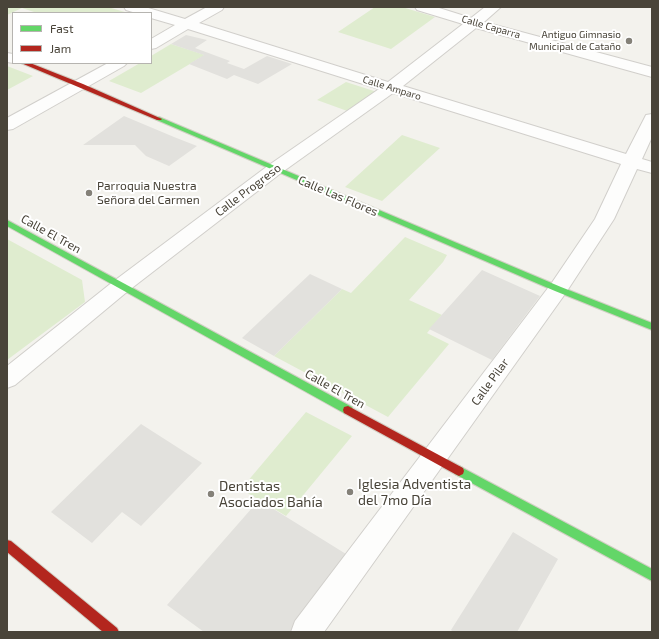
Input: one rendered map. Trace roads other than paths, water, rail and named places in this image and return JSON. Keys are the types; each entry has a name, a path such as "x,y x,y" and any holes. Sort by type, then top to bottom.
{"street":[{"name":"Calle Amparo","path":"131,7 148,12"},
{"path":"152,44 217,7"},
{"name":"Calle Caparra","path":"422,7 473,23 652,72"},
{"name":"Calle Progreso","path":"7,379 121,286 275,169 390,88 494,7"},
{"name":"Calle Amparo","path":"152,13 652,168"},
{"name":"Calle Las Flores","path":"27,64 81,85 558,289 652,327"},
{"path":"7,125 117,64"},
{"name":"Calle Pilar","path":"306,632 558,289 604,219 652,119"},
{"name":"Calle El Tren","path":"7,223 652,575"},
{"path":"7,544 113,632"}],"place":[{"name":"Antiguo Gimnasio Municipal de Cataño","path":"629,41"},
{"name":"Parroquia Nuestra Señora del Carmen","path":"89,193"},
{"name":"Iglesia Adventista del 7mo Día","path":"350,492"},
{"name":"Dentistas Asociados Bahía","path":"211,494"}]}
